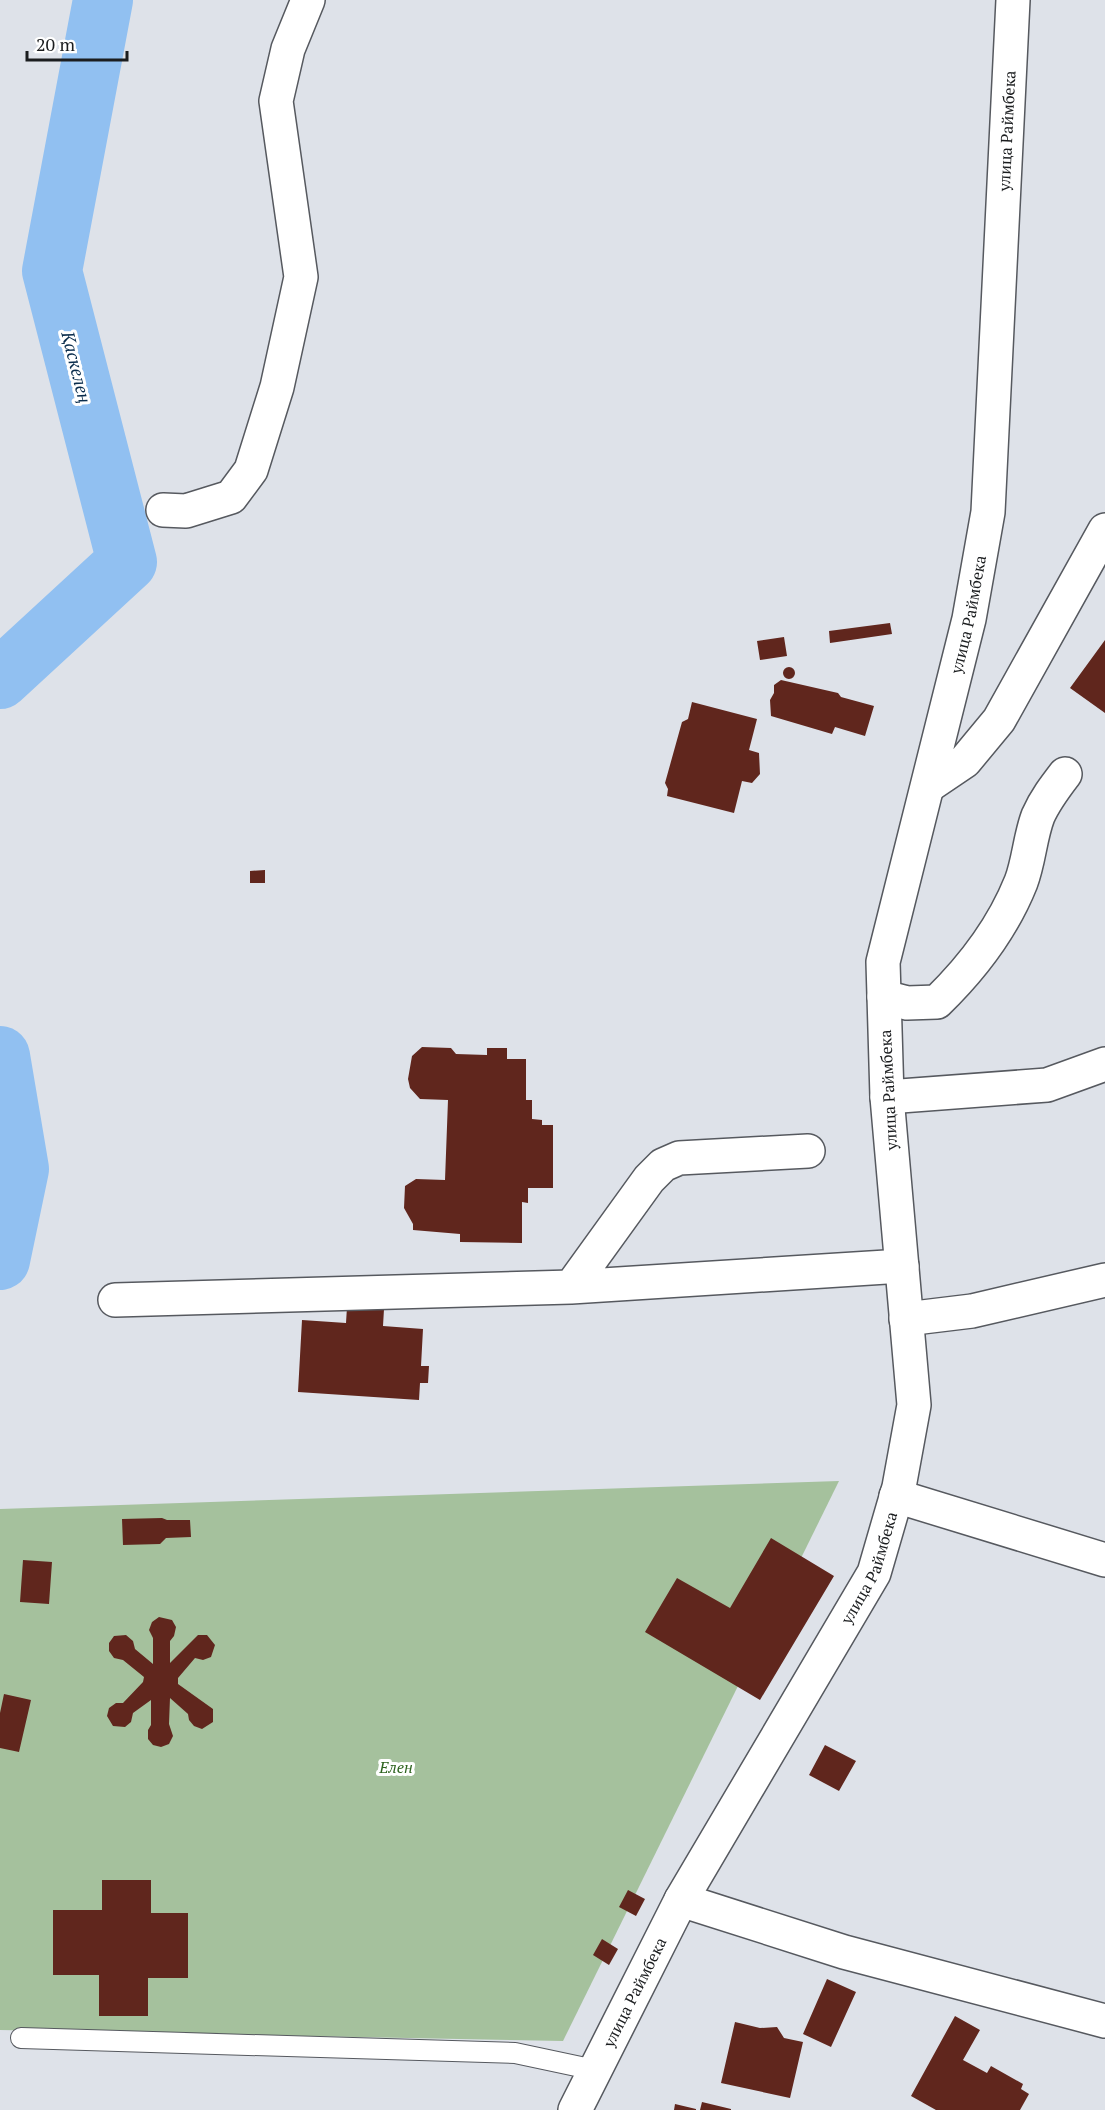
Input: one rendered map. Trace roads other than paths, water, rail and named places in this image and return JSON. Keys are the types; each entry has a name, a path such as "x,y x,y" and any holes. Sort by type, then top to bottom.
{"street":[{"path":"163,510 186,511 231,497 251,470 277,387 301,277 276,101 288,49 308,0"},
{"name":"улица Раймбека","path":"575,2110 681,1900 874,1573 896,1496 914,1405 887,1096 883,962 969,619 988,512 1013,0"},
{"path":"928,786 965,761 999,720 1105,530"},
{"path":"884,997 907,1003 937,1002 961,978 1008,908 1021,882 1038,817 1048,796 1065,774"},
{"path":"887,1096 1047,1085 1105,1064"},
{"path":"571,1287 649,1179 663,1165 679,1158 808,1150"},
{"path":"115,1300 571,1287 902,1266"},
{"path":"906,1319 972,1311 1105,1280"},
{"path":"896,1496 1105,1560"},
{"path":"681,1900 844,1952 1105,2021"}],"lane":[{"path":"21,2038 515,2054 595,2070"}],"waterway":[{"name":"Қаскелең","path":"0,679 127,562 52,271 103,0"},
{"name":"Қаскелең","path":"0,1056 19,1169 0,1260"}],"park label":[{"name":"Елен","path":"396,1767"}]}
